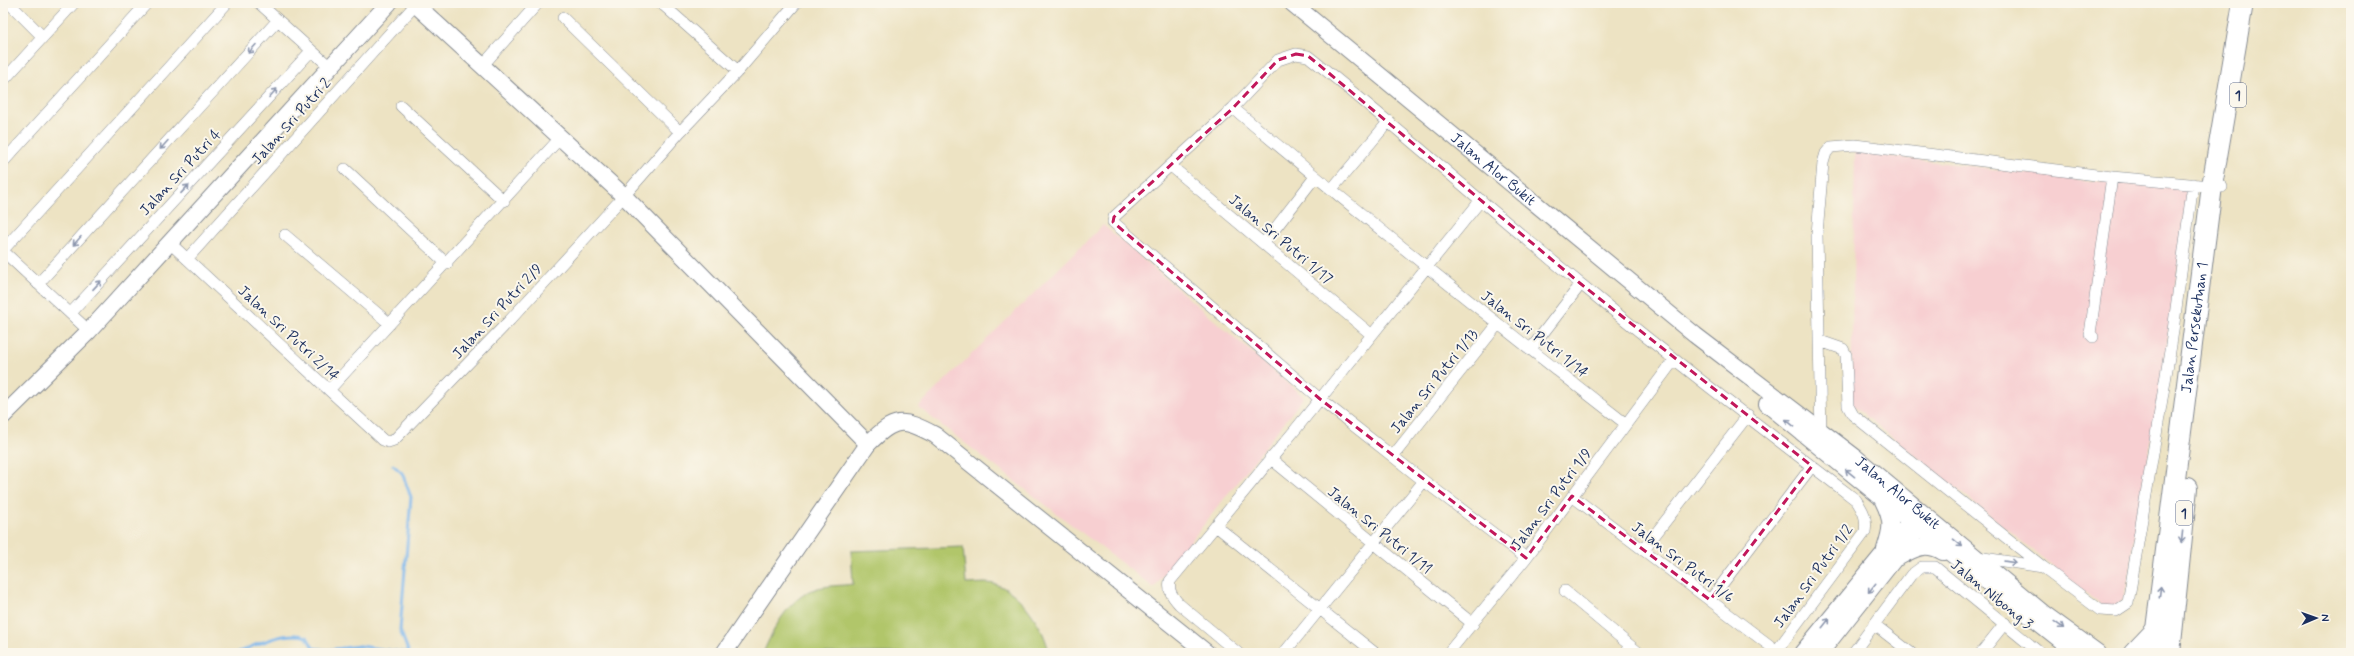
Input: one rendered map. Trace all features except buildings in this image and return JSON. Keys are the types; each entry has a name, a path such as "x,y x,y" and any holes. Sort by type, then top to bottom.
{"highway":[{"name":"Jalan Persekutuan 1","path":"2153,653 2209,186 2243,3"},
{"name":"Jalan Persekutuan 1","path":"2170,653 2199,373 2209,186 2254,3"},
{"path":"2134,653 2155,631"}],"street":[{"path":"9,3 43,37"},
{"path":"3,81 74,3"},
{"path":"3,162 147,3"},
{"path":"90,331 3,250 227,3"},
{"path":"259,3 330,67"},
{"path":"3,416 90,331 390,3"},
{"path":"483,65 538,3"},
{"path":"661,3 738,71"},
{"name":"Jalan Alor Bukit","path":"1292,3 1821,440 1881,497 1919,520"},
{"path":"416,4 624,196 868,444"},
{"name":"Jalan Sri Putri 2","path":"187,259 416,4"},
{"name":"Jalan Sri Putri 2/9","path":"388,442 400,436 624,196 680,132 738,71 792,4"},
{"path":"563,18 680,132"},
{"path":"38,284 278,20"},
{"name":"Jalan Sri Putri 4","path":"70,313 311,51"},
{"path":"1526,558 1424,481 1320,399 1113,222 1114,217 1233,108 1278,60 1296,54 1308,56 1389,121 1581,284 1674,360 1748,415 1812,466 1710,600"},
{"path":"401,106 504,201"},
{"name":"Jalan Sri Putri 1/14","path":"1233,108 1331,190 1530,350 1626,424"},
{"path":"1331,190 1389,121"},
{"path":"329,390 561,138"},
{"path":"1820,341 1843,349 1846,355 1848,406 1853,415 2043,567 2100,610 2116,611 2128,603 2171,345 2209,186 2112,177 1855,146 1832,147 1826,153 1823,164 1817,234 1821,440"},
{"name":"Jalan Sri Putri 1/17","path":"1171,166 1372,335"},
{"path":"345,169 446,264"},
{"path":"1264,243 1315,177"},
{"path":"2093,337 2090,334 2112,177"},
{"path":"1238,653 1171,596 1168,588 1175,573 1216,526 1481,200"},
{"path":"285,236 390,324"},
{"name":"Jalan Sri Putri 2/14","path":"171,244 377,435 388,442"},
{"path":"1530,350 1581,284"},
{"name":"Jalan Sri Putri 1/13","path":"1393,456 1498,324"},
{"name":"Jalan Sri Putri 1/9","path":"1448,653 1526,558 1674,360"},
{"path":"1643,550 1748,415"},
{"path":"724,653 868,444 887,425 894,423 910,424 935,436 1207,653"},
{"name":"Jalan Alor Bukit","path":"1821,440 1855,457 1919,520 1970,561 2077,653"},
{"name":"Jalan Sri Putri 1/11","path":"1270,458 1473,624"},
{"name":"Jalan Sri Putri 1/2","path":"1776,652 1865,532 1867,522 1864,513 1856,500 1812,466"},
{"path":"1284,653 1424,481"},
{"name":"Jalan Sri Putri 1/6","path":"1572,496 1710,600 1776,652"},
{"path":"1881,497 1892,518 1890,534 1891,554"},
{"path":"1802,653 1891,554 1903,546 1919,520"},
{"path":"1216,526 1375,653"},
{"path":"1820,653 1891,554 1919,546 1933,546 1970,561 2043,567"},
{"name":"Jalan Alor Bukit","path":"1970,561 2098,653"},
{"name":"Jalan Nibong 3","path":"1875,625 1911,575 1922,567 1935,567 2040,653"},
{"path":"1565,591 1639,653"},
{"path":"1981,653 2005,623"},
{"path":"1853,653 1875,625 1911,653"}],"highlighted area":[{"path":"1296,54 1308,56 1581,284 1812,466 1710,600 1572,496 1526,558 1320,399 1113,222 1114,217 1233,108 1278,60"}],"shaded area":[{"path":"1855,152 2093,181 2189,187 2165,359 2125,597 2115,606 2102,606 1851,404"},
{"path":"1103,225 1304,397 1154,588 918,407"}],"green space":[{"path":"963,547 966,584 994,584 1013,594 1030,611 1037,622 1047,643 1049,653 763,653 777,624 797,600 815,589 853,584 851,551"}],"waterway":[{"path":"393,465 402,473 411,497 400,630 409,653"},
{"path":"237,653 272,639 290,635 307,637 313,648 327,650 360,646 408,653"}]}
